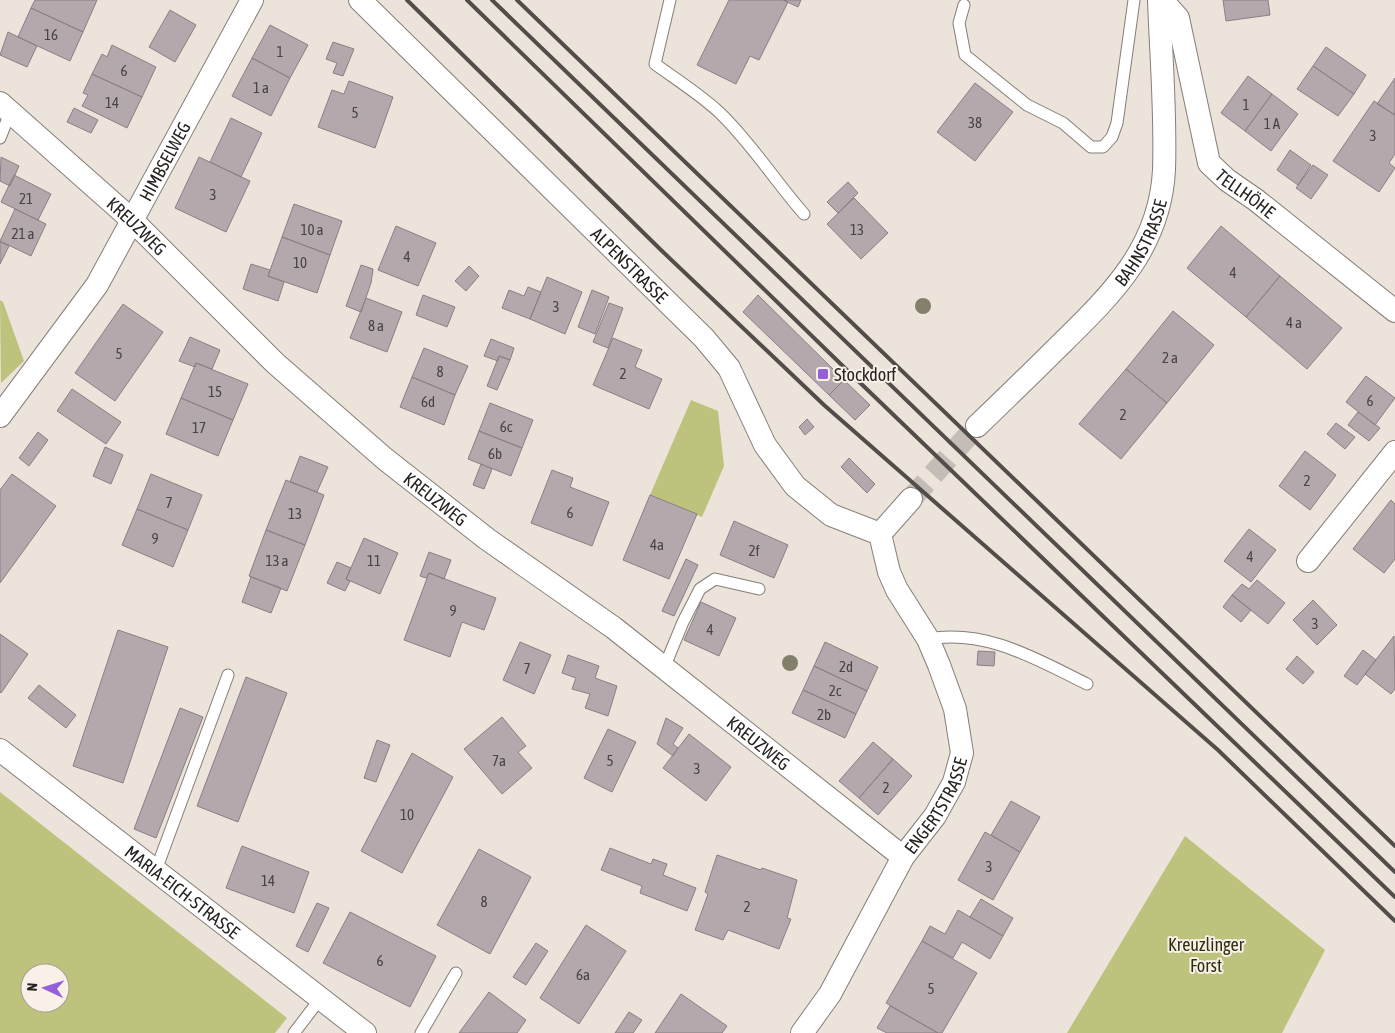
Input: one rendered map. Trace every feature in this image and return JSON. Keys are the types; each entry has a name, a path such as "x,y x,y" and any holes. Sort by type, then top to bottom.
{"street":[{"name":"HIMBSELWEG","path":"0,416 97,284 252,0"},
{"name":"ALPENSTRASSE","path":"360,0 704,338 729,368 765,445 795,486 831,515 880,534"},
{"name":"TELLHÖHE","path":"1161,0 1178,18 1209,163 1227,180 1256,200 1395,311"},
{"name":"BAHNSTRASSE","path":"976,426 1111,295 1133,265 1146,240 1158,207 1164,172 1161,0"},
{"name":"KREUZWEG","path":"5,108 132,220 275,363 385,459 487,539 614,628 903,857"},
{"path":"1308,561 1395,452"},
{"path":"880,534 911,499"},
{"name":"ENGERTSTRASSE","path":"802,1033 830,994 903,857 935,816 954,782 962,753 955,708 928,639 896,590 889,572 880,534"},
{"name":"MARIA-EICH-STRASSE","path":"0,750 365,1033"}],"lane":[{"path":"670,0 655,64 719,112 752,147 783,190 804,214"},
{"path":"964,5 959,23 965,55 1027,105 1063,122 1092,147 1103,147 1112,137 1117,123 1134,0"},
{"path":"0,138 5,108"},
{"path":"664,668 700,589 715,579 759,589"},
{"path":"928,639 948,636 1011,647 1087,684"},
{"path":"156,870 228,675"},
{"path":"421,1033 456,973"},
{"path":"294,1033 320,999"}],"green space":[{"path":"0,300 3,302 24,361 1,383"},
{"path":"691,400 718,411 724,466 702,517 650,495"},
{"path":"0,792 287,1018 275,1033 0,1033"},
{"name":"Kreuzlinger Forst","path":"1185,836 1325,950 1282,1033 1067,1033"}],"building":[{"path":"35,0 97,0 83,32 31,8"},
{"path":"729,0 783,0 788,2 759,60 750,56 736,84 697,65"},
{"path":"783,0 801,0 798,7"},
{"path":"1223,0 1268,0 1270,15 1226,21"},
{"path":"31,8 83,32 70,61 18,37"},
{"path":"170,10 196,25 175,62 149,47"},
{"path":"270,25 308,45 290,78 252,58"},
{"path":"8,32 37,46 27,67 0,55"},
{"path":"333,42 354,49 343,76 333,73 337,63 326,59"},
{"path":"112,45 156,67 142,97 92,74 102,54 107,57"},
{"path":"1326,47 1366,75 1354,94 1313,66"},
{"path":"252,58 290,78 271,116 232,96"},
{"path":"1313,66 1354,94 1338,116 1297,89"},
{"path":"92,74 142,97 127,128 82,106 88,95 83,93"},
{"path":"1248,76 1272,94 1245,131 1221,113"},
{"path":"1395,78 1395,115 1377,104"},
{"path":"349,81 393,97 375,148 318,127 332,90 344,94"},
{"path":"975,83 1013,112 975,161 937,132"},
{"path":"1272,94 1298,114 1271,151 1245,131"},
{"path":"1374,101 1395,115 1395,154 1389,163 1395,168 1379,192 1333,161"},
{"path":"74,108 98,120 91,133 67,122"},
{"path":"231,118 262,133 241,177 210,162"},
{"path":"1290,150 1311,165 1298,185 1277,170"},
{"path":"1,157 19,166 10,186 0,181"},
{"path":"199,157 250,181 226,232 175,208"},
{"path":"1313,165 1328,175 1311,199 1296,188"},
{"path":"14,175 51,194 38,220 1,202"},
{"path":"848,182 858,193 838,213 827,202"},
{"path":"854,198 888,233 861,259 827,224"},
{"path":"294,204 342,221 330,255 282,237"},
{"path":"15,209 46,224 31,256 0,241"},
{"path":"396,226 436,243 418,286 378,270"},
{"path":"1221,226 1280,276 1246,317 1187,268"},
{"path":"282,237 330,255 317,293 268,276"},
{"path":"0,242 9,246 0,264"},
{"path":"251,264 270,270 268,276 284,282 278,301 243,289"},
{"path":"361,265 373,269 371,283 361,312 346,306"},
{"path":"469,266 479,276 466,291 455,281"},
{"path":"1280,276 1342,328 1307,369 1246,317"},
{"path":"547,277 582,292 565,334 530,319"},
{"path":"528,287 541,292 530,319 502,308 509,290 524,296"},
{"path":"592,290 609,297 595,334 578,327"},
{"path":"423,295 455,307 447,327 416,315"},
{"path":"758,295 844,380 829,395 743,312"},
{"path":"366,298 402,312 387,352 350,338"},
{"path":"609,303 623,308 608,348 593,342"},
{"path":"123,304 163,332 115,401 75,373"},
{"path":"1173,311 1214,345 1167,403 1126,369"},
{"path":"190,337 220,350 212,369 196,363 195,367 179,361"},
{"path":"613,338 642,350 635,367 662,379 649,409 593,385"},
{"path":"491,339 514,348 510,360 499,356 498,361 484,356"},
{"path":"424,348 468,366 455,395 412,377"},
{"path":"499,356 510,360 497,390 487,386"},
{"path":"196,363 248,384 233,420 181,398"},
{"path":"1126,369 1167,403 1121,459 1079,424"},
{"path":"1366,376 1395,398 1375,425 1346,402"},
{"path":"412,377 455,395 444,425 400,407"},
{"path":"844,380 870,405 855,420 829,395"},
{"path":"72,389 121,422 106,444 57,411"},
{"path":"181,398 233,420 218,456 166,434"},
{"path":"490,403 533,420 522,448 479,431"},
{"path":"1358,412 1380,428 1369,441 1348,425"},
{"path":"807,419 814,427 805,435 799,427"},
{"path":"1336,423 1355,437 1345,449 1327,434"},
{"path":"479,431 522,448 511,476 468,459"},
{"path":"38,432 48,440 29,466 19,458"},
{"path":"105,447 123,455 111,484 93,476"},
{"path":"1305,451 1336,475 1310,510 1279,486"},
{"path":"300,456 328,467 317,492 290,482"},
{"path":"849,458 875,484 867,493 841,467"},
{"path":"481,464 492,469 484,489 473,485"},
{"path":"552,470 573,478 570,487 609,502 592,546 531,523"},
{"path":"12,474 56,506 0,583 0,490"},
{"path":"151,474 202,495 188,530 137,509"},
{"path":"286,480 324,495 305,545 266,530"},
{"path":"650,495 697,514 669,579 623,560"},
{"path":"1391,500 1395,504 1395,559 1384,573 1353,549"},
{"path":"137,509 188,530 173,567 122,545"},
{"path":"734,521 788,545 774,578 720,555"},
{"path":"1249,529 1276,550 1251,582 1224,561"},
{"path":"266,530 305,545 287,591 249,576"},
{"path":"364,538 398,553 380,594 346,579"},
{"path":"429,552 451,560 444,579 429,573 426,578 420,576"},
{"path":"686,559 698,565 674,616 662,611"},
{"path":"337,562 351,568 346,579 350,581 345,591 327,583"},
{"path":"429,573 496,598 484,630 462,622 450,657 404,640"},
{"path":"251,577 281,588 271,613 242,602"},
{"path":"1257,580 1285,603 1268,624 1232,595 1242,584 1249,589"},
{"path":"1232,595 1251,610 1241,622 1223,607"},
{"path":"1313,600 1337,625 1317,645 1293,620"},
{"path":"701,602 736,618 719,656 684,640"},
{"path":"118,630 168,647 123,783 73,766"},
{"path":"0,634 28,654 1,693 0,692"},
{"path":"1394,636 1395,689 1391,694 1365,674"},
{"path":"520,642 551,655 534,694 503,680"},
{"path":"825,642 878,667 867,691 814,666"},
{"path":"1363,650 1376,660 1357,685 1344,676"},
{"path":"978,651 995,652 994,666 977,665"},
{"path":"568,655 599,666 595,678 617,686 608,716 585,708 590,694 572,689 576,678 562,673"},
{"path":"1297,656 1314,672 1303,684 1286,669"},
{"path":"814,666 867,691 856,714 803,690"},
{"path":"246,677 287,693 238,822 197,806"},
{"path":"39,685 76,715 66,728 28,698"},
{"path":"803,690 856,714 845,738 792,713"},
{"path":"180,708 203,717 156,838 134,829"},
{"path":"502,717 526,746 518,752 532,768 502,794 464,749"},
{"path":"666,718 683,728 673,744 678,748 673,756 657,744"},
{"path":"608,729 636,742 612,792 584,778"},
{"path":"689,734 731,767 706,801 663,768"},
{"path":"377,740 390,745 376,782 364,778"},
{"path":"873,742 893,759 859,798 839,781"},
{"path":"412,753 453,777 402,873 361,851"},
{"path":"893,759 912,776 878,815 859,798"},
{"path":"1011,801 1040,817 1020,852 991,835"},
{"path":"985,832 1020,852 993,900 958,880"},
{"path":"242,846 309,872 294,913 226,888"},
{"path":"610,848 651,864 653,859 667,864 663,875 696,888 687,911 640,893 642,886 601,870"},
{"path":"479,849 531,877 490,954 437,925"},
{"path":"717,855 797,880 787,918 791,919 779,949 728,930 723,940 695,930 708,894 705,892"},
{"path":"981,899 1013,918 1003,936 970,917"},
{"path":"317,903 329,908 308,952 296,946"},
{"path":"958,910 1003,936 990,959 962,942 953,958 922,941 930,926 945,934"},
{"path":"350,912 436,956 410,1007 323,963"},
{"path":"586,925 626,951 579,1024 540,998"},
{"path":"922,941 977,973 942,1033 938,1033 886,1003"},
{"path":"536,943 548,951 526,985 513,977"},
{"path":"489,992 526,1020 517,1033 459,1033"},
{"path":"681,994 727,1026 722,1033 655,1033"},
{"path":"890,1006 938,1033 887,1033 877,1028"},
{"path":"629,1012 642,1020 633,1033 615,1033"}],"tunnel":[{"path":"911,499 977,426"}],"railway":[{"path":"407,0 662,251 824,405 1218,750 1395,921"},
{"path":"467,0 851,374 1395,897"},
{"path":"492,0 1395,872"},
{"path":"517,0 1395,846"}],"place":[{"name":"Stockdorf","path":"823,374"}]}
